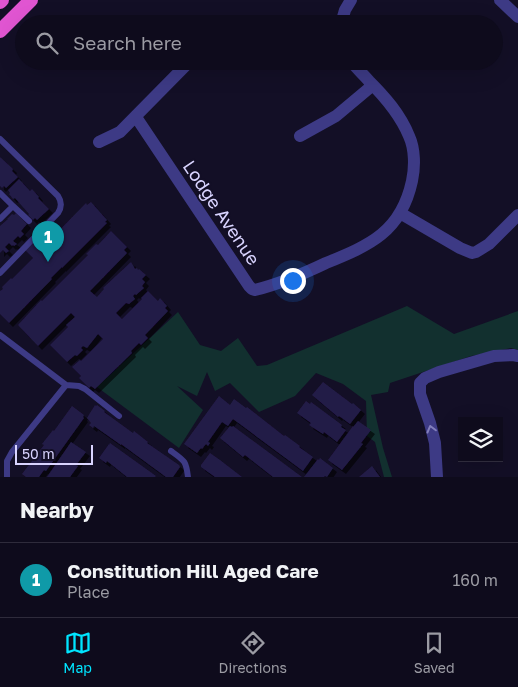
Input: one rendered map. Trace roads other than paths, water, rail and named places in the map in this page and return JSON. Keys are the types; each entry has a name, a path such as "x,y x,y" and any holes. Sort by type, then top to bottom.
{"highway":[{"path":"16,15 31,0"},
{"path":"0,31 15,16"}],"street":[{"path":"343,15 350,0"},
{"path":"500,0 518,17"},
{"path":"100,142 120,132 181,70"},
{"name":"Lodge Avenue","path":"136,117 252,289 255,290 294,277 360,248 380,237 400,213 406,199 414,167 410,137 389,101 359,70"},
{"path":"300,136 336,116 373,85"},
{"path":"400,213 472,253 489,244 518,215"},
{"path":"438,477 435,443 420,394 420,383 425,378 439,372 494,356 518,356"}],"lane":[{"path":"0,139 58,196 61,202 61,209 58,213 0,273"},
{"path":"0,192 29,221"},
{"path":"0,219 14,206"},
{"path":"0,335 66,385 79,386 120,416"},
{"path":"7,477 7,461 12,452 66,385"},
{"path":"171,452 184,461 188,477"}],"place":[{"name":"Constitution Hill Aged Care","path":"48,262"}]}
